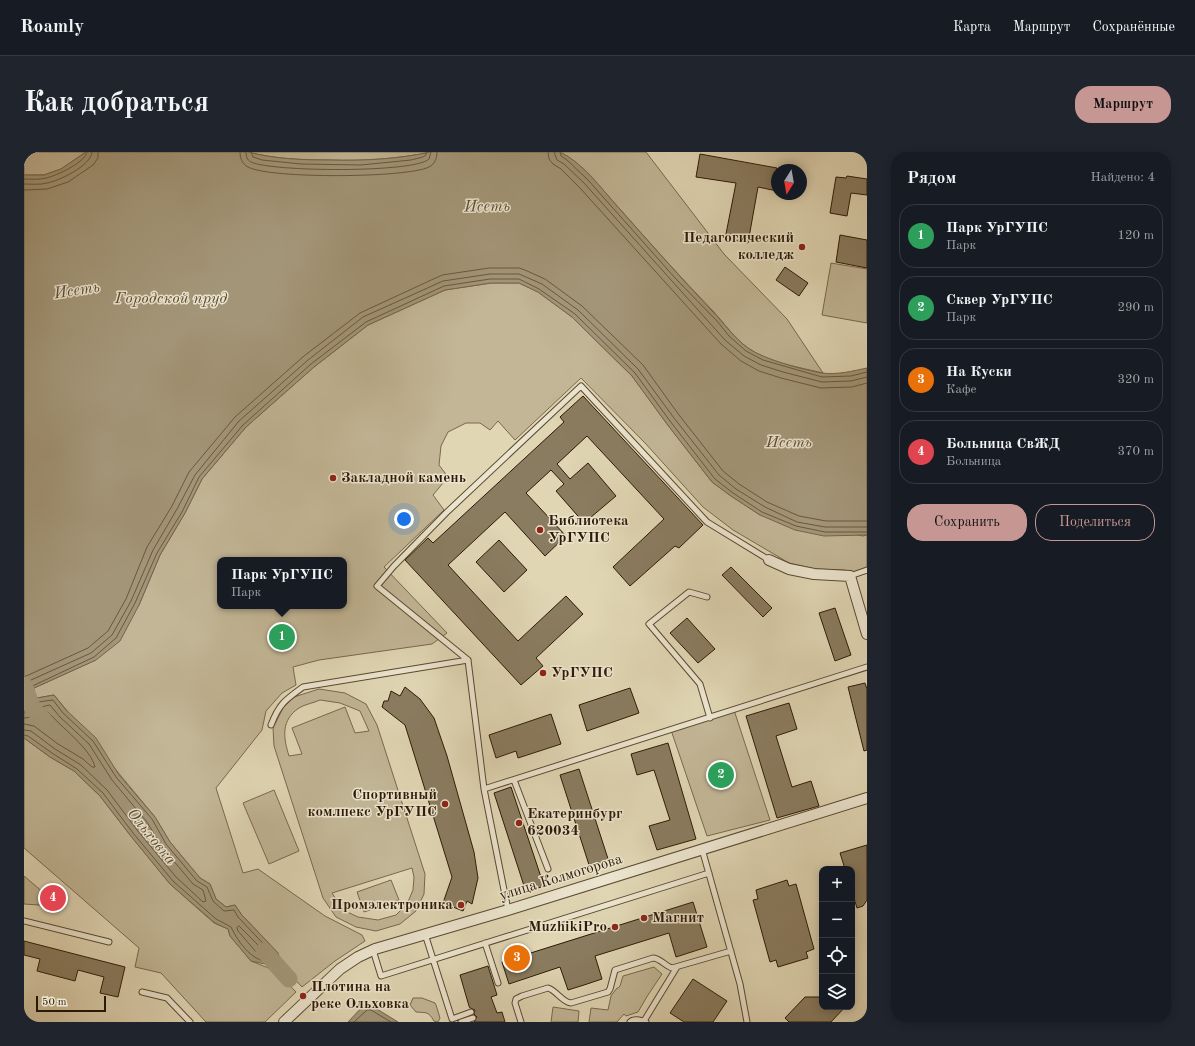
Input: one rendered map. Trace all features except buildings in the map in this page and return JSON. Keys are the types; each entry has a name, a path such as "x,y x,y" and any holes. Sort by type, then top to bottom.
{"street":[{"path":"769,560 789,569 814,574 850,576 867,634"},
{"name":"улица Колмогорова","path":"284,1022 340,969 358,957 373,950 508,910 867,798"}],"lane":[{"path":"508,910 484,789 468,660 377,586 394,566 446,513 581,386 707,522 769,560"},
{"path":"850,576 867,570"},
{"path":"707,597 689,592 648,624 700,684 710,718"},
{"path":"271,726 275,713 283,702 303,687 468,660"},
{"path":"484,789 867,667"},
{"path":"514,780 548,869"},
{"path":"702,849 740,984 747,1022"},
{"path":"373,950 381,976 709,873"},
{"path":"24,921 109,942"},
{"path":"425,934 452,1020 472,1015 461,1022"},
{"path":"486,943 498,984"},
{"path":"521,1022 515,1003 516,999 522,996 548,988 567,1003 571,1003 608,992 614,970 653,958 657,958 668,967 672,968 731,951"},
{"path":"630,1022 631,1020 638,1019 645,1022 677,967"},
{"path":"142,992 167,998 190,1022"}],"shaded area":[{"path":"24,152 86,152 61,169 44,175 24,175"},
{"path":"248,152 431,152 394,158 368,160 309,160 289,159"},
{"path":"560,152 646,152 724,254 787,319 823,373 775,361 757,353 743,344 592,177 577,163"},
{"path":"831,263 867,269 867,323 822,315"},
{"path":"491,283 519,283 538,292 572,317 632,376 712,482 760,515 863,536 867,535 867,568 850,574 845,570 815,569 789,563 733,530 703,507 645,443 581,378 515,440 498,421 490,430 480,423 466,423 448,432 441,446 439,465 448,477 433,495 444,510 384,567 447,633 432,644 319,660 293,667 296,685 282,693 266,711 262,730 216,788 243,873 258,869 325,916 362,935 365,941 335,961 302,987 282,966 278,953 241,914 235,905 226,907 216,899 210,884 200,878 170,842 155,817 54,695 37,698 34,696 34,688 96,660 139,605 160,555 185,513 202,479 246,427 314,367 368,325 445,290"},
{"path":"319,689 345,693 366,704 377,725 425,874 424,894 416,911 400,924 376,931 356,927 336,917 323,898 274,746 273,728 283,708 294,697","holes":["320,700 340,703 360,711 369,731 355,733 345,707 292,728 302,754 289,756 285,736 286,723 293,713 299,708","412,868 414,877 413,890 407,904 396,915 378,920 358,917 343,910 332,893"]},
{"path":"734,710 770,820 707,836 671,730"},
{"path":"24,738 50,757 74,771 100,796 170,884 214,923 228,929 230,936 251,961 276,971 296,992 265,1022 206,1022 161,973 135,967 139,948 24,848"},
{"path":"274,790 299,851 269,864 243,803"},
{"path":"24,876 51,899 49,904 24,904"},
{"path":"391,880 399,900 364,912 357,892"},
{"path":"654,967 662,974 638,1012 626,1016 624,1014 617,1022 589,1022 591,1008 608,1010 611,996 620,986 623,976"},
{"path":"413,998 422,998 435,1003 440,1018 438,1022 434,1021 427,1013 416,1012 410,1005"},
{"path":"553,1007 579,1011 578,1022 551,1022"}],"water":[{"name":"Городской пруд","path":"86,152 248,152 289,159 368,160 394,158 431,152 560,152 576,162 591,176 716,316 748,348 773,360 794,367 822,373 839,373 867,368 867,535 824,536 795,530 760,515 712,482 632,376 572,317 538,292 519,283 491,283 445,290 368,325 314,367 246,427 202,479 185,513 160,555 139,605 120,641 96,660 34,688 27,694 24,694 24,175 44,175 61,169"},
{"path":"54,695 66,710 96,738 119,775 155,817 170,842 200,878 210,884 216,899 226,907 235,905 241,914 278,953 279,967 251,961 230,936 228,929 215,923 170,884 100,796 74,771 50,757 24,738 24,704 37,698"},
{"path":"364,1005 372,1006 398,1022 348,1022"}],"waterway":[{"name":"Ольховка","path":"24,685 33,709 44,720"},
{"name":"Ольховка","path":"264,951 289,979"}],"place":[{"name":"Педагогический колледж","path":"802,247"},
{"name":"Закладной камень","path":"333,478"},
{"name":"Библиотека УрГУПС","path":"540,530"},
{"name":"Парк УрГУПС","path":"282,637"},
{"name":"УрГУПС","path":"543,673"},
{"name":"Сквер УрГУПС","path":"721,775"},
{"name":"Спортивный комлпекс УрГУПС","path":"445,804"},
{"name":"Екатеринбург 620034","path":"519,823"},
{"name":"Больница СвЖД","path":"53,898"},
{"name":"Промэлектроника","path":"461,905"},
{"name":"Магнит","path":"644,918"},
{"name":"MuzhikiPro","path":"615,927"},
{"name":"На Куски","path":"517,958"},
{"name":"Плотина на реке Ольховка","path":"303,996"}],"water label":[{"name":"Исеть","path":"487,207"},
{"name":"Исеть","path":"77,291"},
{"name":"Исеть","path":"789,443"}]}
